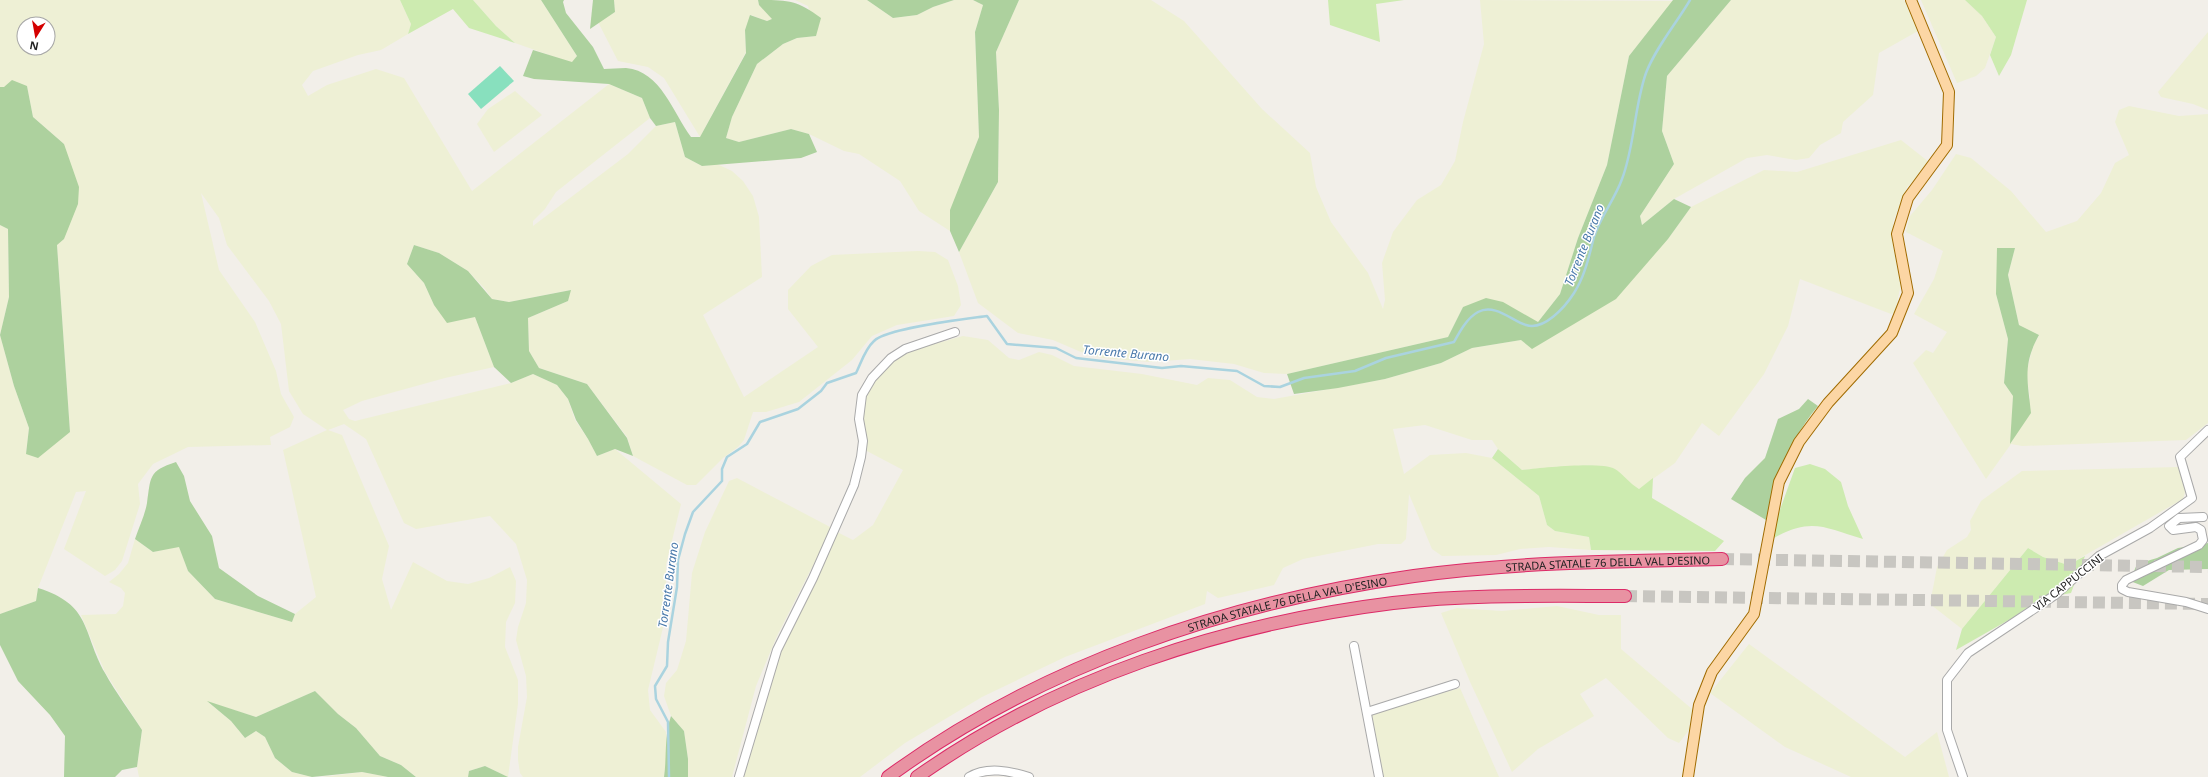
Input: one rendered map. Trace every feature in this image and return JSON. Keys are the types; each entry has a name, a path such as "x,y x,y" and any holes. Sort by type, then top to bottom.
{"highway":[{"name":"STRADA STATALE 76 DELLA VAL D'ESINO","path":"888,777 941,741 1026,694 1083,667 1172,632 1262,606 1354,585 1474,570 1633,560 1722,559"},
{"name":"STRADA STATALE 76 DELLA VAL D'ESINO","path":"917,777 988,732 1058,696 1099,678 1181,648 1260,626 1314,615 1394,603 1447,598 1625,596"}],"main road":[{"path":"1688,777 1699,705 1712,672 1754,614 1780,482 1799,442 1828,403 1892,333 1908,293 1897,234 1908,198 1947,145 1949,92 1911,0"}],"street":[{"path":"739,777 778,650 813,578 854,485 863,441 859,419 862,395 872,378 891,358 905,349 955,332"},
{"name":"VIA CAPPUCCINI","path":"1963,777 1947,730 1947,680 1968,653 2055,595 2099,556 2150,528 2192,498 2180,457 2208,430"},
{"path":"2203,517 2179,518 2169,526 2173,530 2196,527 2201,530 2203,540 2199,545 2126,580 2122,585 2122,589 2128,592 2186,602 2208,609"},
{"path":"1354,646 1379,777"},
{"path":"1367,712 1456,684"},
{"path":"969,777 977,772 993,770 1014,772 1029,777"}],"green space":[{"path":"0,0 400,0 411,24 408,34 381,50 358,55 313,71 302,85 308,96 327,85 376,69 404,78 472,191 609,84 642,98 650,118 556,192 545,209 533,221 533,226 628,154 656,126 675,122 685,157 702,166 717,164 732,171 743,181 753,196 759,217 762,277 703,315 744,397 818,347 788,309 788,290 811,266 832,255 918,251 935,252 948,260 958,286 961,305 954,316 897,325 872,336 852,360 799,402 766,412 753,412 744,440 738,447 723,458 696,485 687,485 633,456 627,437 587,384 539,368 529,351 528,318 568,301 570,290 509,302 492,299 468,271 439,253 414,245 407,264 424,283 434,305 475,317 494,367 445,378 362,401 343,410 349,419 355,421 511,383 533,374 557,385 568,399 575,420 597,456 615,449 681,504 666,565 666,615 648,690 650,710 666,732 667,752 664,777 523,777 520,773 518,747 527,697 526,676 516,640 518,627 526,603 527,580 516,544 490,516 416,529 404,523 366,439 344,424 328,430 342,435 389,546 382,579 391,610 413,562 447,581 468,584 489,578 510,567 516,581 515,603 506,622 505,647 518,680 518,704 508,777 485,766 469,771 468,777 416,777 401,765 380,756 356,728 338,714 315,691 256,717 208,702 231,721 245,738 256,731 265,737 275,758 292,772 312,777 139,777 137,767 142,730 105,672 81,615 116,614 123,606 125,593 121,588 109,582 119,574 128,563 135,539 153,552 179,546 188,571 215,599 292,622 295,614 316,597 283,450 327,430 303,414 289,391 281,324 269,301 227,245 219,218 201,193 219,270 255,322 276,371 281,394 294,417 290,427 270,437 271,445 188,447 153,464 138,484 140,504 122,561 115,570 105,576 64,549 86,491 76,492 38,588 36,601 0,614 0,335 14,386 29,428 26,454 70,432 57,245 64,144 33,117 27,86 0,87"},
{"path":"400,0 473,0 496,26 515,43 469,28 453,9 408,34 411,24"},
{"path":"473,0 541,0 577,56 572,63 515,43 496,26"},
{"path":"541,0 564,0 563,2 566,13 593,47 604,69 626,68 638,71 648,77 665,95 691,137 700,137 746,53 745,30 750,15 767,21 772,19 759,5 758,0 792,2 813,12 821,18 816,36 797,38 783,44 757,64 732,117 726,138 739,142 791,129 809,134 817,152 801,158 702,166 685,157 675,122 656,126 650,118 642,98 609,84 534,79 523,76 533,50 572,62 577,56"},
{"path":"593,0 614,0 615,12 590,29"},
{"path":"614,0 758,0 759,5 773,19 767,21 751,15 745,30 746,52 700,137 664,78 648,67 618,61 598,22 615,12"},
{"path":"795,0 867,0 893,18 917,15 933,7 954,0 973,0 983,5 975,32 979,137 951,210 950,231 919,211 900,181 859,154 844,151 809,134 791,129 739,142 726,138 732,117 757,64 783,44 797,38 816,36 808,6"},
{"path":"867,0 954,0 933,7 917,15 893,18"},
{"path":"973,0 1019,0 996,52 999,110 998,182 959,252 950,231 950,210 979,137 975,32 983,5"},
{"path":"1019,0 1151,0 1184,21 1262,109 1310,153 1316,187 1331,222 1368,273 1383,309 1385,300 1382,263 1393,232 1417,200 1441,185 1455,161 1463,122 1484,44 1480,0 1673,1 1629,56 1607,165 1578,238 1560,294 1538,322 1463,307 1448,337 1287,374 1264,373 1234,364 1190,359 1151,362 1103,358 1081,352 1053,340 1018,333 978,303 959,252 998,182 999,110 996,52"},
{"path":"1328,0 1404,0 1376,4 1380,42 1330,25"},
{"path":"1673,0 1731,0 1667,76 1662,131 1674,164 1640,216 1642,225 1674,199 1691,207 1668,239 1616,299 1532,349 1521,340 1472,348 1441,363 1385,379 1338,388 1294,394 1287,374 1448,337 1463,307 1486,298 1503,302 1538,322 1560,294 1578,238 1607,165 1629,56"},
{"path":"1731,0 1904,0 1918,31 1879,53 1873,95 1843,122 1841,133 1820,145 1809,158 1796,160 1767,155 1747,158 1674,199 1642,225 1640,216 1674,164 1662,131 1667,76"},
{"path":"1921,0 1965,0 1982,16 1996,37 1985,68 1976,76 1957,83"},
{"path":"1965,0 2027,0 2011,55 1999,76 1990,55 1996,37 1982,16"},
{"path":"2208,32 2208,110 2193,104 2161,97 2158,92"},
{"path":"500,66 514,81 481,109 468,94"},
{"path":"12,80 27,86 33,117 64,144 79,187 78,204 64,239 57,245 70,432 38,458 26,454 29,428 14,386 0,335 9,297 8,229 0,225 0,87 4,87"},
{"path":"515,91 542,115 494,152 477,124 488,109"},
{"path":"2129,106 2179,116 2208,114 2208,423 2186,440 2022,446 2011,444 1986,479 1913,363 1926,350 1933,353 1947,332 1914,314 1934,279 1943,251 1906,232 1910,216 1932,190 1956,154 1971,158 2011,191 2046,232 2077,221 2101,193 2115,163 2129,155 2115,122 2119,110","holes":["2015,248 2008,275 2019,325 2039,336 2033,346 2026,374 2030,398 2011,443 2013,396 2004,383 2008,339 1996,294"]},
{"path":"1901,140 1929,162 1926,169 1907,187 1893,222 1893,246 1901,284 1895,312 1891,314 1800,279 1788,326 1764,374 1719,436 1702,423 1675,463 1639,489 1629,483 1615,469 1590,465 1522,470 1498,449 1492,440 1472,440 1425,425 1393,429 1404,474 1430,455 1466,453 1492,458 1539,496 1547,525 1555,531 1589,537 1591,550 1549,547 1520,549 1496,555 1442,556 1432,549 1409,494 1406,539 1401,544 1378,544 1303,559 1283,568 1274,585 1218,598 1207,591 1205,604 1065,657 982,697 905,743 860,777 742,777 773,668 837,532 853,540 873,525 903,470 865,450 862,401 874,379 894,359 909,351 963,336 988,340 1009,358 1019,360 1039,352 1052,355 1074,366 1142,374 1197,385 1208,378 1230,380 1257,397 1274,399 1385,379 1441,363 1472,348 1521,340 1668,239 1691,207 1764,170 1797,172"},
{"path":"0,225 8,229 9,297 0,335"},
{"path":"414,245 439,253 468,271 492,299 509,302 571,290 568,301 528,318 529,351 539,368 587,384 627,438 633,456 615,449 597,456 576,420 568,399 557,385 533,374 511,383 494,367 475,317 447,323 434,305 424,283 407,264"},
{"path":"1997,248 2015,248 2008,275 2019,325 2039,335 2030,355 2028,365 2031,413 2010,444 2013,396 2004,383 2008,339 1996,294"},
{"path":"1808,399 1818,406 1808,418 1792,445 1780,475 1766,520 1731,499 1745,478 1765,458 1778,419 1799,409"},
{"path":"1498,449 1522,470 1584,465 1608,467 1618,471 1639,489 1653,478 1652,498 1724,541 1715,551 1591,550 1589,537 1555,531 1547,525 1539,496 1492,458"},
{"path":"176,462 184,476 190,501 212,536 219,568 258,596 295,614 292,622 215,599 188,571 179,547 153,552 135,539 145,512 152,476 160,469"},
{"path":"1810,464 1825,469 1841,482 1848,506 1863,539 1818,526 1799,528 1774,538 1777,518 1795,468"},
{"path":"2179,467 2186,489 2183,499 2068,565 2043,557 2028,548 1962,629 1930,604 1937,567 1947,550 1967,537 1971,530 1970,521 1981,501 2022,471"},
{"path":"737,478 832,528 777,636 756,686 732,777 688,777 688,759 684,731 671,716 664,696 666,683 677,670 686,641 692,573 705,532 729,481"},
{"path":"2208,543 2208,569 2169,570 2143,586 2130,581 2137,564 2157,558 2178,548"},
{"path":"2028,548 2043,557 2068,565 2085,556 2071,593 2039,599 2014,617 1956,650 1962,629"},
{"path":"38,588 55,595 68,603 77,612 83,622 105,673 142,730 137,767 122,770 115,777 64,777 65,736 50,715 18,681 0,645 0,614 36,601"},
{"path":"1557,606 1599,615 1621,615 1621,649 1692,709 1689,730 1679,743 1668,738 1606,678 1580,694 1594,716 1538,749 1512,772 1471,684 1441,613 1457,608 1502,611"},
{"path":"1749,644 1905,757 1937,732 1949,777 1851,777 1785,747 1710,693"},
{"path":"1460,688 1499,777 1381,777 1369,714"},
{"path":"315,691 338,714 356,728 380,756 401,765 416,777 388,777 362,772 312,777 292,772 275,758 265,737 256,731 245,738 231,721 207,701 256,717"},
{"path":"671,716 684,731 688,759 688,777 664,777 666,739"},
{"path":"485,766 508,777 468,777 469,771"},
{"path":"362,772 388,777 322,777"}],"waterway":[{"name":"Torrente Burano","path":"669,777 668,722 656,699 655,686 667,666 668,642 677,587 678,560 693,512 722,481 722,469 727,457 747,444 760,422 798,409 821,391 827,383 856,373 868,348 874,341 882,336 910,328 987,316 1007,344 1056,348 1076,358 1162,368 1181,366 1237,371 1264,386 1280,387 1304,378 1355,371 1386,358 1454,342 1467,321 1478,312 1484,310 1497,311 1526,325 1533,326 1547,321 1565,305 1581,280 1600,222 1616,194 1622,179 1630,153 1639,99 1646,73 1650,63 1690,0"}],"tunnel":[{"path":"1722,559 2208,567"},
{"path":"1625,596 2208,604"}]}
